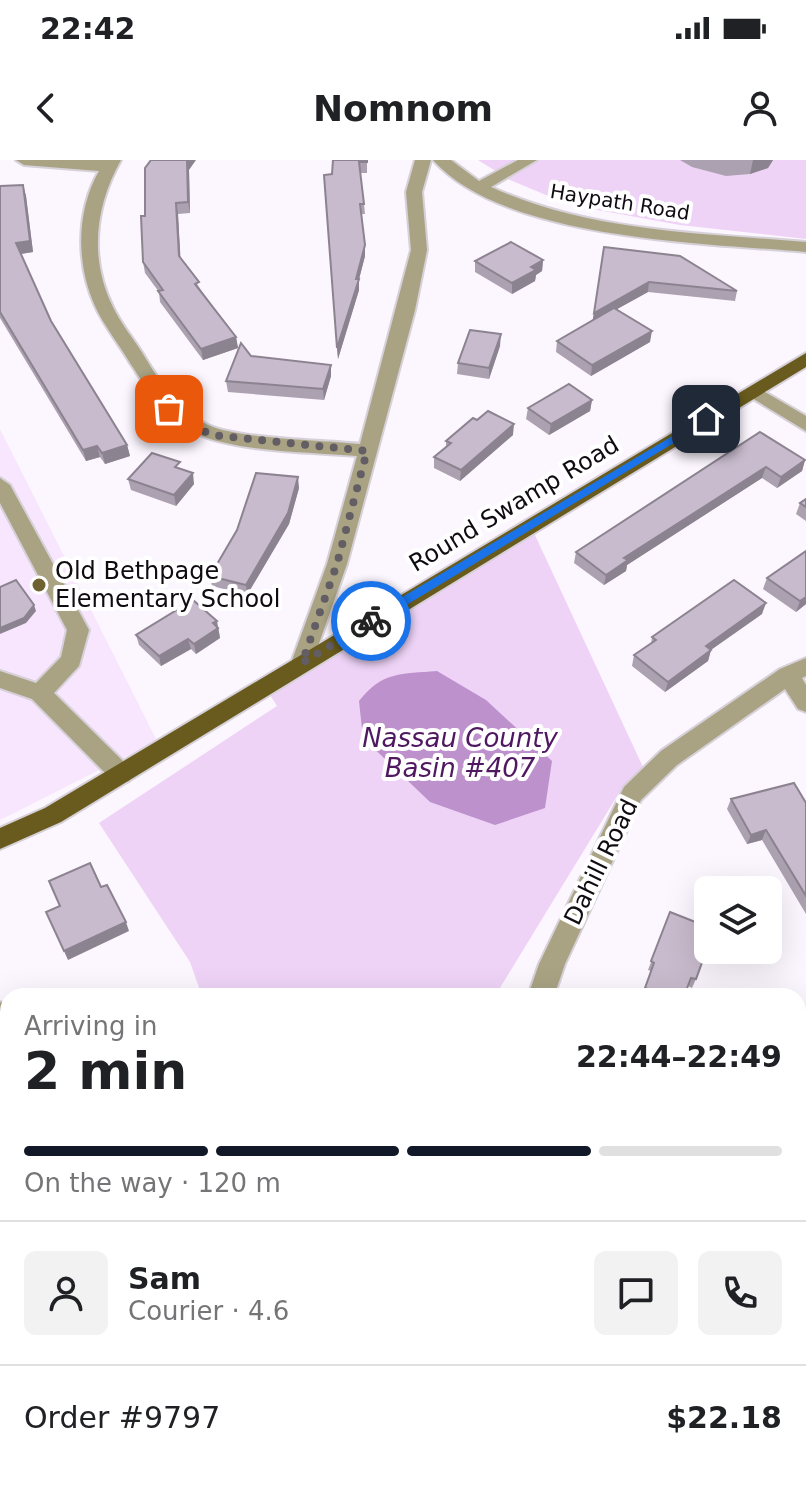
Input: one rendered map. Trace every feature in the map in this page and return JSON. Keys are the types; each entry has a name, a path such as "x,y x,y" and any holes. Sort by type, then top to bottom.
{"main road":[{"name":"Round Swamp Road","path":"0,839 53,815 806,359"}],"street":[{"path":"24,160 111,164 90,222 92,270 104,307 169,409 199,430 220,436 367,451"},
{"path":"302,663 337,564 419,250 414,192 423,160"},
{"name":"Haypath Road","path":"441,160 461,179 547,215 629,229 806,247"},
{"path":"479,187 529,160"},
{"path":"753,391 806,425"},
{"path":"2,493 78,630 71,660 40,693"},
{"path":"797,671 806,703"},
{"name":"Dahill Road","path":"544,988 552,964 632,794 669,758 797,671"},
{"path":"0,679 40,693 121,774"}],"shaded area":[{"path":"478,160 806,160 806,239 680,225 570,205 510,180"},
{"name":"Old Bethpage Elementary School","path":"0,429 157,741 0,820"},
{"path":"534,533 643,767 619,793 500,988 199,988 190,962 99,823 277,706 270,695"}],"water":[{"name":"Nassau County Basin #407","path":"437,671 486,700 552,761 545,808 495,825 430,802 363,738 359,701 368,691 394,676"}],"building":[{"path":"151,160 187,160 188,202 176,203 179,256 199,282 195,284 236,337 201,349 158,291 163,290 143,262 141,216 145,216 145,168"},
{"path":"333,160 367,160 359,162 365,245 356,279 359,279 337,348 324,175 332,174"},
{"path":"23,185 30,241 16,243 51,321 127,445 102,453 97,446 83,450 0,312 0,186"},
{"path":"511,242 543,260 531,267 536,270 512,283 475,261"},
{"path":"604,247 680,256 737,291 649,282 594,313"},
{"path":"614,308 652,331 592,365 557,341"},
{"path":"470,330 501,334 489,368 458,363"},
{"path":"241,343 251,356 331,365 323,389 226,381"},
{"path":"569,384 592,400 551,424 528,408"},
{"path":"488,411 514,424 461,470 434,457 451,443 446,441 473,418 477,420"},
{"path":"760,432 805,460 781,477 766,467 624,558 628,560 606,575 576,552"},
{"path":"152,453 180,462 175,467 193,473 174,495 128,479"},
{"path":"256,473 298,477 288,513 246,585 210,576 237,530"},
{"path":"806,551 806,597 800,601 767,578"},
{"path":"16,580 34,605 24,618 0,628 0,587"},
{"path":"734,580 766,603 706,646 711,650 668,682 634,655 656,640 652,637"},
{"path":"193,600 217,621 213,623 218,628 194,644 188,639 159,656 136,635"},
{"path":"794,783 806,803 806,896 766,830 751,835 731,799"},
{"path":"90,863 101,887 107,885 126,922 64,951 46,912 60,906 49,881"},
{"path":"670,912 694,921 694,964 701,964 696,979 691,978 687,988 645,988 654,963 651,961"}],"way so far":[{"path":"169,409 199,430 220,436 367,451 337,564 302,663 371,621"}],"place":[{"name":"Old Bethpage Elementary School","path":"39,585"}],"route":[{"path":"371,621 706,419"}]}
